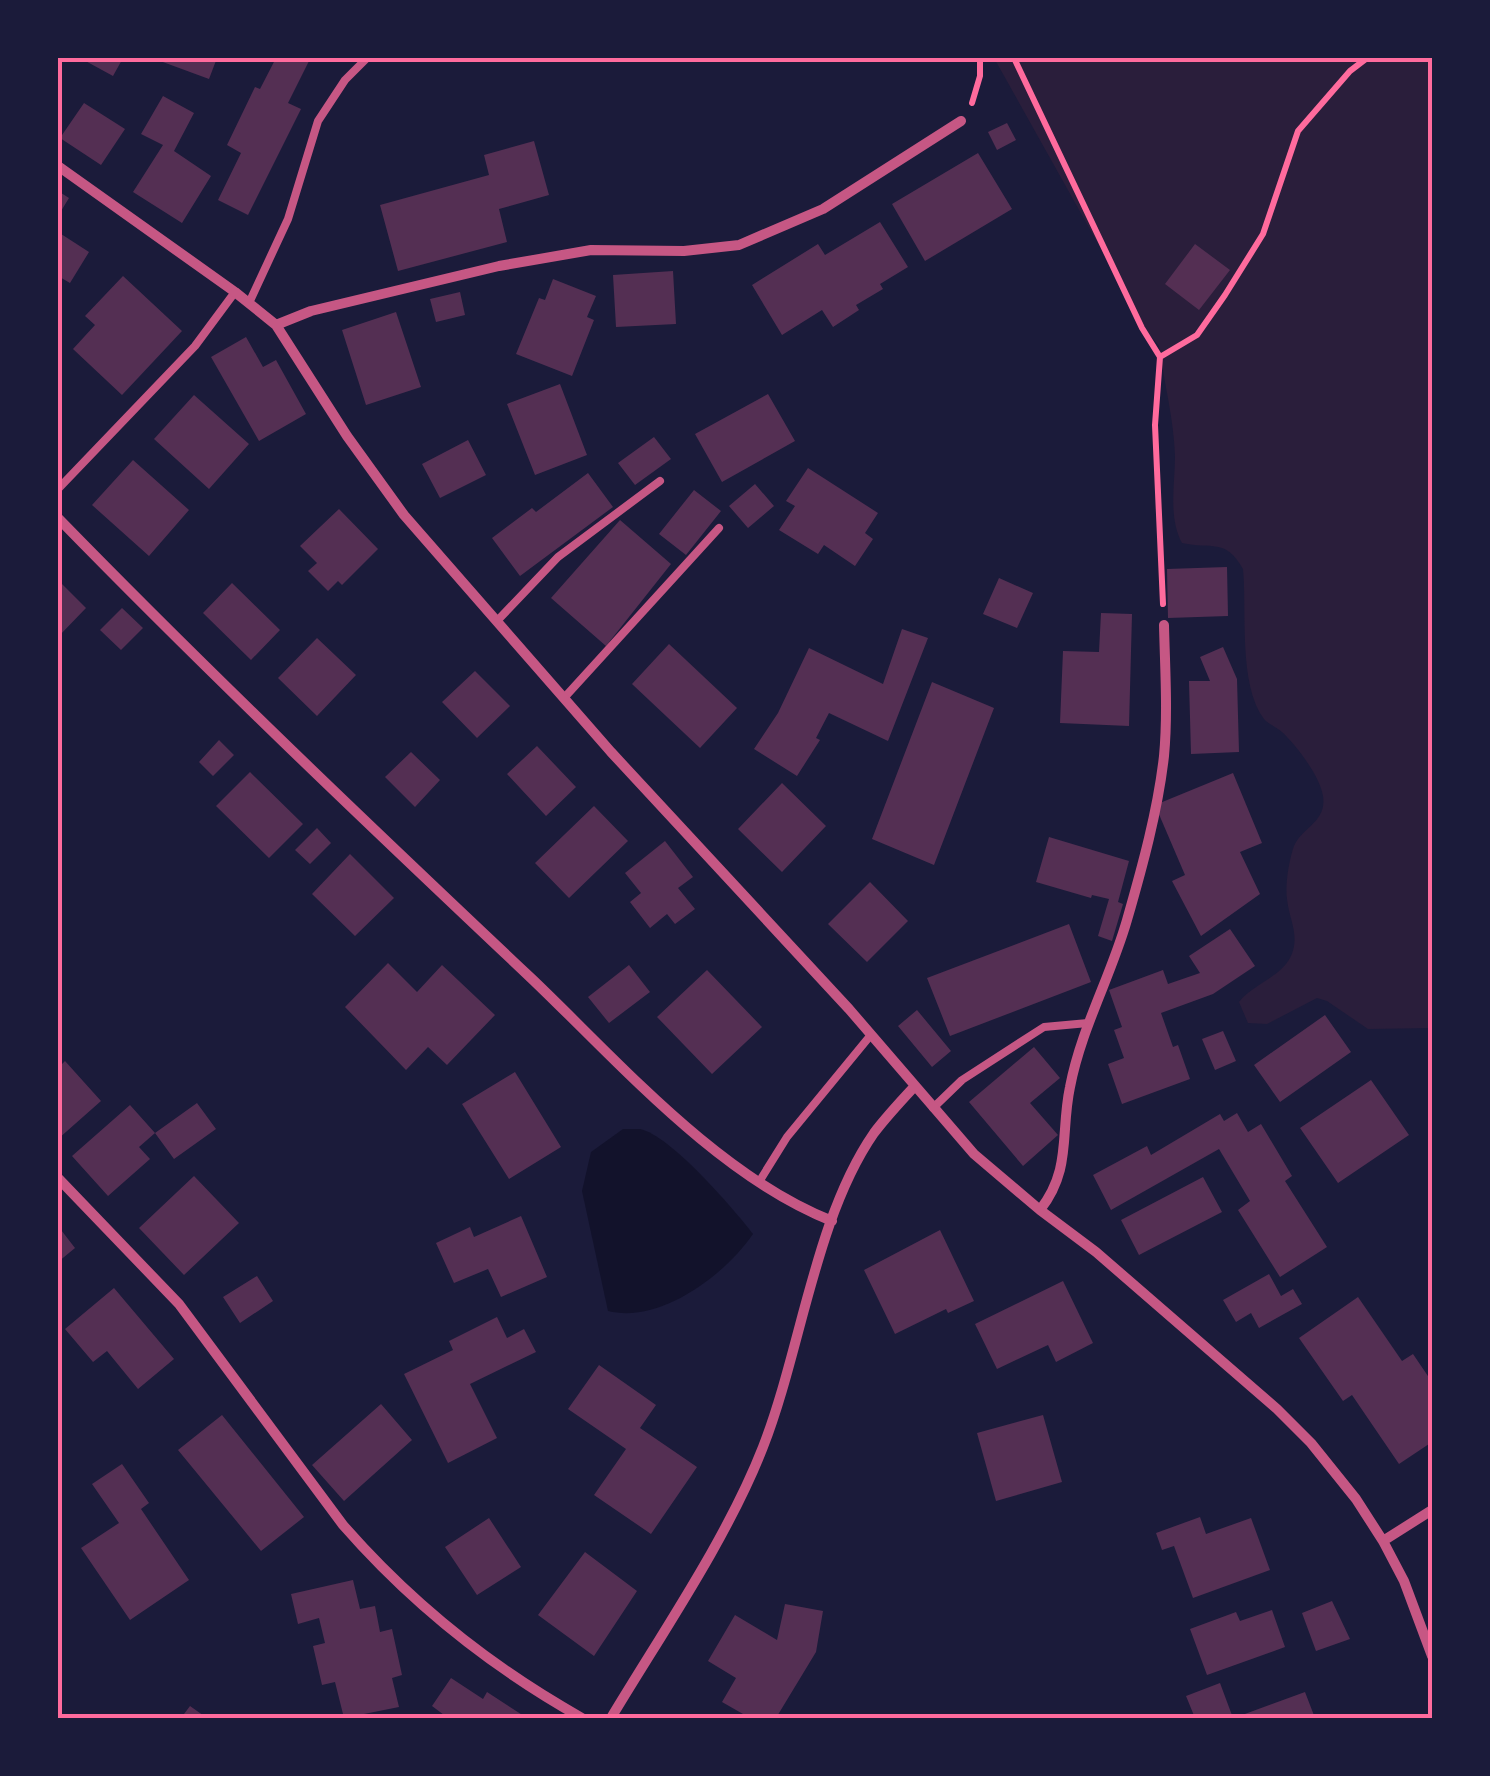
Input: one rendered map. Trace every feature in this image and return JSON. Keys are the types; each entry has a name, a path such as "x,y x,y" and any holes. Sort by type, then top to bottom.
{"street":[{"path":"276,325 311,311 499,266 591,250 684,251 739,245 823,210 962,122"},
{"path":"58,166 276,325 347,436 404,514 974,1154 1096,1252 1311,1443 1384,1541 1404,1581 1432,1656"},
{"path":"58,518 354,811 700,1139 781,1198 832,1221"},
{"path":"1040,1210 1056,1190 1064,1160 1070,1087 1088,1023 1126,924 1164,758 1164,626"},
{"path":"611,1718 723,1528 761,1452 796,1350 832,1221 849,1178 873,1135 914,1087"},
{"path":"58,1178 179,1304 370,1557 473,1650 582,1718"},
{"path":"1384,1541 1432,1510"}],"lane":[{"path":"249,303 288,219 318,122 345,80 368,58"},
{"path":"58,490 195,346 235,292"},
{"path":"497,621 558,557 660,480"},
{"path":"564,698 719,528"},
{"path":"933,1108 962,1080 1044,1028 1088,1023"},
{"path":"758,1182 788,1136 870,1036"}],"path":[{"path":"962,122 976,96 980,58"},
{"path":"1014,58 1142,328 1160,357 1155,426 1164,626"},
{"path":"1160,357 1197,335 1216,308 1263,234 1298,131 1350,71 1367,58"}],"shaded area":[{"path":"994,58 1432,58 1432,1028 1368,1029 1317,998 1267,1024 1248,1023 1239,1002 1279,971 1293,950 1287,893 1289,865 1298,839 1321,812 1321,788 1300,753 1264,719 1256,704 1245,647 1243,569 1230,552 1182,543 1178,533 1174,511 1174,442 1159,346 1148,333"},
{"path":"623,1129 640,1129 668,1144 753,1234 726,1265 690,1293 649,1310 628,1313 608,1311 582,1191 591,1152"}],"building":[{"path":"80,58 123,58 113,76"},
{"path":"152,58 217,58 209,79"},
{"path":"276,58 310,59 288,103 301,109 248,215 218,200 241,153 227,145 255,87 260,89"},
{"path":"163,96 194,113 174,151 211,176 182,223 133,192 163,145 141,134"},
{"path":"84,103 125,129 101,165 60,138"},
{"path":"1007,123 1016,140 997,150 988,132"},
{"path":"534,141 549,195 499,209 507,242 398,271 380,205 489,175 484,155"},
{"path":"978,153 1012,209 925,261 892,204"},
{"path":"58,191 69,198 58,216"},
{"path":"880,222 908,267 880,284 883,289 856,305 859,310 833,327 822,310 782,335 752,285 818,244 825,255"},
{"path":"58,232 89,252 70,283 58,276"},
{"path":"1195,244 1230,270 1199,310 1165,284"},
{"path":"673,271 676,324 616,327 613,275"},
{"path":"123,276 182,331 122,395 73,349 95,325 85,316"},
{"path":"553,279 596,296 587,317 594,320 572,376 516,354 539,298 545,300"},
{"path":"460,292 465,315 436,322 430,299"},
{"path":"396,312 421,387 366,405 342,330"},
{"path":"246,337 263,367 276,360 306,414 259,441 211,357"},
{"path":"560,384 587,455 535,475 507,404"},
{"path":"768,394 795,441 722,482 695,434"},
{"path":"194,395 249,444 209,489 154,439"},
{"path":"654,437 671,459 635,485 618,463"},
{"path":"468,440 486,475 440,498 422,464"},
{"path":"133,460 189,510 149,556 92,505"},
{"path":"808,468 878,513 865,533 873,539 855,566 824,545 818,554 779,530 795,506 786,501"},
{"path":"588,473 613,507 520,576 492,538 532,508 536,512"},
{"path":"755,484 774,506 748,528 729,506"},
{"path":"694,490 721,511 686,555 659,534"},
{"path":"339,509 378,549 342,585 338,581 328,591 308,571 317,563 300,546"},
{"path":"620,520 671,564 606,646 551,598"},
{"path":"1227,567 1228,616 1168,618 1167,569"},
{"path":"999,578 1033,593 1017,628 983,614"},
{"path":"58,580 86,608 58,637"},
{"path":"232,583 280,630 251,660 203,613"},
{"path":"122,608 143,628 121,650 100,630"},
{"path":"1101,613 1132,614 1129,726 1060,723 1063,651 1099,652"},
{"path":"902,629 928,638 888,741 829,713 816,738 820,740 797,776 754,749 778,713 809,648 883,684"},
{"path":"317,638 356,675 317,716 278,678"},
{"path":"669,644 737,708 700,748 632,684"},
{"path":"1223,647 1237,679 1239,752 1191,754 1189,681 1210,681 1200,657"},
{"path":"475,671 510,706 477,738 442,702"},
{"path":"932,682 994,708 934,865 872,839"},
{"path":"219,740 234,755 213,776 199,762"},
{"path":"537,746 576,787 546,816 507,774"},
{"path":"411,752 440,780 415,807 385,777"},
{"path":"250,772 303,824 269,858 216,806"},
{"path":"1233,773 1262,843 1240,852 1260,894 1201,936 1172,881 1185,875 1155,805"},
{"path":"782,783 826,826 782,872 738,829"},
{"path":"594,806 628,841 569,898 535,863"},
{"path":"317,828 331,843 310,864 295,850"},
{"path":"1049,837 1129,861 1118,902 1123,904 1112,941 1098,936 1109,899 1092,895 1091,898 1036,882"},
{"path":"665,841 693,877 678,888 695,909 675,924 667,914 650,928 630,902 641,893 625,873"},
{"path":"350,854 394,898 355,936 312,894"},
{"path":"870,882 908,921 867,962 828,924"},
{"path":"1069,924 1091,982 950,1036 927,978"},
{"path":"1230,929 1255,966 1213,994 1161,1013 1190,1079 1122,1104 1108,1064 1124,1058 1114,1030 1122,1027 1109,990 1163,970 1168,984 1200,973 1189,956"},
{"path":"388,963 417,992 442,965 495,1015 447,1065 428,1047 406,1070 345,1007"},
{"path":"629,965 650,992 609,1023 588,997"},
{"path":"707,970 762,1027 712,1074 657,1017"},
{"path":"917,1010 951,1051 932,1067 898,1026"},
{"path":"1325,1015 1351,1052 1280,1102 1254,1065"},
{"path":"1223,1031 1236,1061 1215,1070 1202,1039"},
{"path":"1034,1047 1060,1078 1030,1103 1058,1135 1023,1166 969,1102"},
{"path":"65,1061 101,1101 58,1139 58,1068"},
{"path":"515,1072 561,1147 509,1179 462,1104"},
{"path":"1371,1080 1409,1135 1338,1183 1300,1128"},
{"path":"197,1103 216,1129 174,1159 155,1133"},
{"path":"130,1105 155,1133 139,1147 150,1159 108,1196 72,1156"},
{"path":"1237,1113 1248,1132 1261,1124 1292,1176 1285,1181 1327,1247 1280,1277 1238,1210 1250,1201 1219,1149 1111,1210 1093,1175 1147,1146 1151,1155 1220,1114 1224,1121"},
{"path":"194,1176 239,1223 184,1275 139,1228"},
{"path":"1203,1177 1222,1212 1139,1255 1121,1220"},
{"path":"521,1216 547,1277 501,1297 488,1269 454,1283 436,1243 470,1227 474,1237"},
{"path":"58,1226 75,1248 58,1262"},
{"path":"940,1230 974,1301 948,1313 946,1309 895,1334 864,1270"},
{"path":"1269,1274 1281,1296 1293,1289 1302,1304 1259,1328 1251,1313 1236,1322 1223,1300"},
{"path":"257,1276 273,1301 240,1323 223,1297"},
{"path":"1063,1281 1093,1343 1056,1362 1048,1345 997,1369 975,1324"},
{"path":"114,1288 174,1359 138,1389 107,1351 93,1362 65,1329"},
{"path":"1358,1297 1402,1361 1413,1354 1432,1382 1432,1442 1399,1464 1352,1395 1343,1401 1299,1338"},
{"path":"497,1317 507,1338 524,1329 536,1352 470,1384 497,1438 448,1463 404,1374 453,1350 449,1341"},
{"path":"599,1365 656,1405 640,1428 697,1467 651,1534 594,1495 626,1449 568,1409"},
{"path":"381,1404 412,1440 344,1501 312,1465"},
{"path":"222,1415 304,1517 261,1551 178,1450"},
{"path":"1043,1415 1062,1482 996,1501 977,1433"},
{"path":"122,1464 149,1503 141,1509 189,1580 130,1620 81,1548 119,1523 92,1484"},
{"path":"1200,1517 1206,1534 1251,1518 1270,1570 1193,1598 1174,1546 1162,1550 1156,1533"},
{"path":"489,1518 521,1567 477,1595 445,1547"},
{"path":"585,1552 637,1591 594,1656 538,1615"},
{"path":"353,1580 360,1609 375,1606 380,1632 392,1629 402,1675 392,1678 399,1707 344,1718 335,1682 322,1685 313,1646 325,1643 319,1618 298,1624 291,1594"},
{"path":"1332,1601 1350,1639 1316,1651 1302,1613"},
{"path":"785,1604 823,1611 816,1652 776,1718 750,1718 722,1702 736,1678 708,1661 735,1615 777,1640"},
{"path":"1272,1610 1285,1647 1207,1675 1190,1629 1236,1612 1240,1621"},
{"path":"451,1678 483,1699 487,1692 527,1718 448,1718 432,1706"},
{"path":"1220,1683 1233,1718 1195,1718 1186,1696"},
{"path":"1305,1692 1315,1718 1234,1718"},
{"path":"190,1706 207,1718 181,1718"}]}
